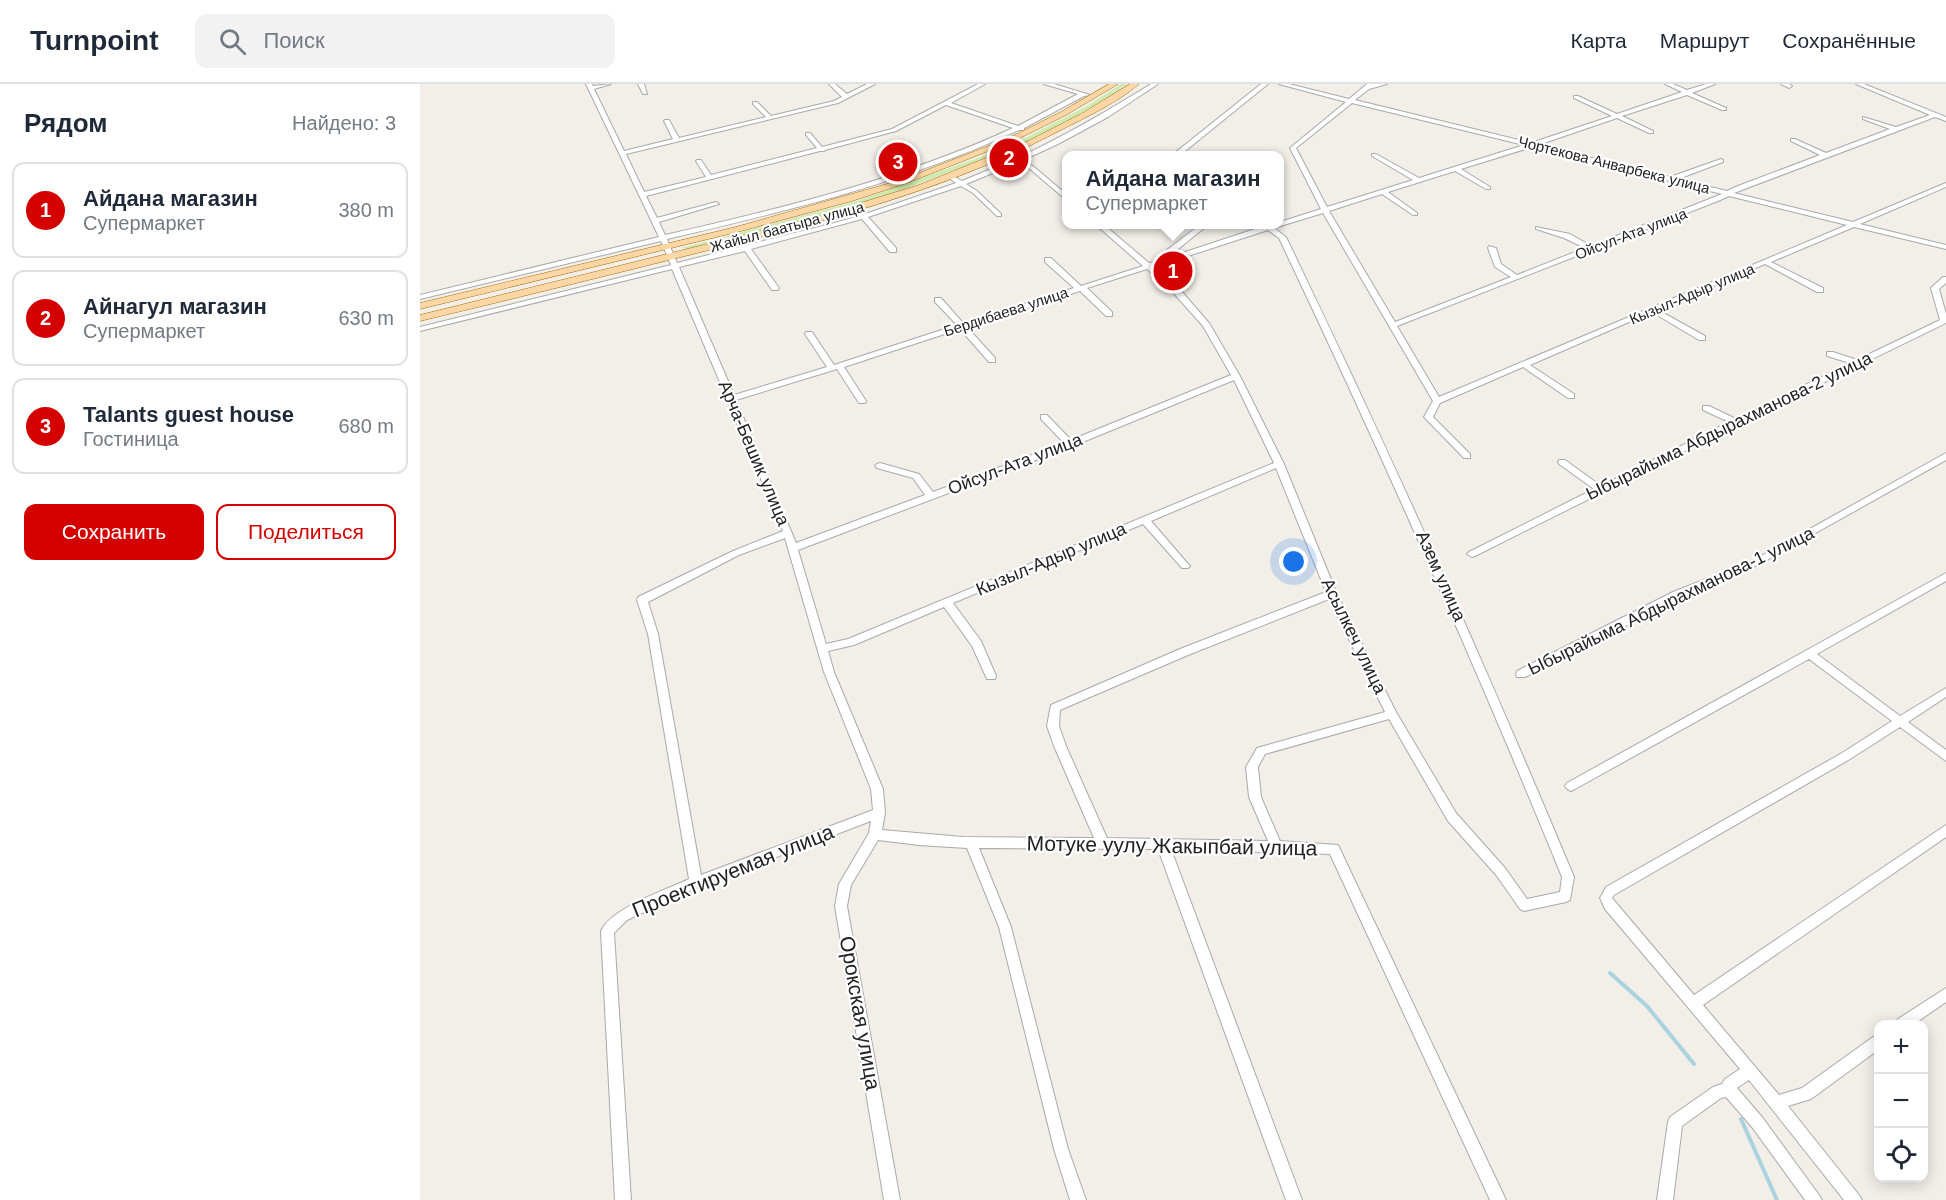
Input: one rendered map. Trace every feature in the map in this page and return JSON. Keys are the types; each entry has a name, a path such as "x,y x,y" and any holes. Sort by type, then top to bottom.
{"main road":[{"name":"Жайыл баатыра улица","path":"420,306 665,242 847,201 919,178 1029,132 1114,84"},
{"name":"Жайыл баатыра улица","path":"420,318 673,262 856,209 951,177 1007,155 1077,121 1135,84"}],"street":[{"path":"589,86 608,84"},
{"path":"641,84 645,93"},
{"path":"832,84 846,97"},
{"path":"623,153 846,97 872,84"},
{"path":"642,195 894,130 982,84"},
{"path":"1047,84 1094,97"},
{"path":"420,329 673,262 747,249 864,217 962,184 1019,161 1081,130 1152,84"},
{"path":"1180,151 1265,84"},
{"name":"Чортекова Анварбека улица","path":"1282,84 1946,247"},
{"path":"1384,84 1369,85 1293,148 1326,211 1437,401 1428,417 1467,456"},
{"path":"1668,84 1724,110"},
{"name":"Бердибаева улица","path":"1284,224 1532,145 1712,84"},
{"path":"1859,84 1946,119"},
{"name":"Арча-Бешик улица","path":"589,86 665,242 788,533 829,672 877,789 879,813 875,834"},
{"path":"420,297 665,242 854,191 960,155 1020,129 1083,94"},
{"path":"1576,97 1651,132"},
{"path":"755,103 769,117"},
{"path":"946,103 1029,132"},
{"name":"Ойсул-Ата улица","path":"1394,325 1934,114"},
{"path":"1865,118 1895,129"},
{"path":"667,121 677,140"},
{"path":"808,134 822,150"},
{"path":"1793,140 1825,155"},
{"path":"995,148 1032,168 1062,194"},
{"path":"1374,155 1419,181"},
{"path":"699,160 710,178"},
{"path":"1672,179 1721,161"},
{"path":"1456,169 1488,188"},
{"path":"951,177 999,215"},
{"name":"Кызыл-Адыр улица","path":"1437,401 1655,311 1946,185"},
{"path":"1384,193 1415,214"},
{"path":"655,220 716,204"},
{"path":"856,209 893,250"},
{"path":"1538,228 1568,236 1591,249"},
{"name":"Асылкеч улица","path":"1103,229 1173,287 1206,325 1236,376 1279,464 1332,594 1392,714 1452,817 1501,872 1524,904"},
{"path":"1148,267 1200,229"},
{"name":"Бердибаева улица","path":"732,398 1267,229"},
{"name":"Азем улица","path":"1278,229 1416,520 1568,877 1566,896 1524,904"},
{"path":"1492,248 1498,265 1517,278"},
{"path":"747,249 775,288"},
{"path":"1048,260 1109,314"},
{"path":"1766,262 1820,290"},
{"name":"Ыбырайыма Абдырахманова-2 улица","path":"1472,555 1600,489 1944,321 1935,288 1946,279"},
{"path":"938,300 992,360"},
{"path":"1655,311 1702,338"},
{"path":"809,334 862,400"},
{"path":"1830,354 1857,363"},
{"path":"1525,365 1571,396"},
{"name":"Ойсул-Ата улица","path":"792,548 1070,444 1236,376"},
{"path":"1706,408 1736,422"},
{"path":"1044,417 1070,444"},
{"name":"Ыбырайыма Абдырахманова-1 улица","path":"1521,674 1677,596 1756,562 1946,456"},
{"path":"1562,462 1600,489"},
{"name":"Кызыл-Адыр улица","path":"822,649 850,642 1279,464"},
{"path":"880,466 916,476 932,496"},
{"path":"1145,520 1185,566"},
{"path":"696,882 653,634 642,600 736,553 788,533"},
{"path":"1571,786 1946,577"},
{"path":"1104,844 1060,746 1053,726 1055,708 1184,652 1332,594"},
{"path":"946,603 977,644 991,676"},
{"path":"1810,654 1946,756"},
{"path":"1854,1200 1750,1071 1609,905 1606,898 1610,891 1846,756 1946,692"},
{"path":"1276,845 1255,797 1252,767 1261,751 1392,714"},
{"name":"Проектируемая улица","path":"623,1200 607,931 622,916 696,882 879,813"},
{"path":"1694,1004 1946,830"},
{"name":"Мотуке уулу Жакыпбай улица","path":"875,834 903,839 971,843 1276,845 1334,849 1498,1200"},
{"name":"Орокская улица","path":"875,834 845,884 841,906 892,1200"},
{"path":"971,843 1005,927 1062,1149 1078,1200"},
{"path":"1163,845 1294,1200"},
{"path":"1909,1020 1946,993"},
{"path":"1776,1103 1806,1094 1874,1045"},
{"path":"1726,1090 1730,1084 1750,1071"},
{"path":"1665,1200 1675,1122 1718,1092 1726,1090 1733,1093 1757,1122 1814,1200"}],"green space":[{"path":"1121,84 1127,84 1032,140 1008,147 1087,106"},
{"path":"989,154 994,155 891,194 779,227 688,249 682,248 857,201"}],"waterway":[{"path":"1610,973 1647,1006 1694,1064"},
{"path":"1741,1119 1777,1200"}],"place":[{"name":"Айнагул магазин","path":"1009,158"},
{"name":"Talants guest house","path":"898,162"},
{"name":"Айдана магазин","path":"1173,271"}]}
